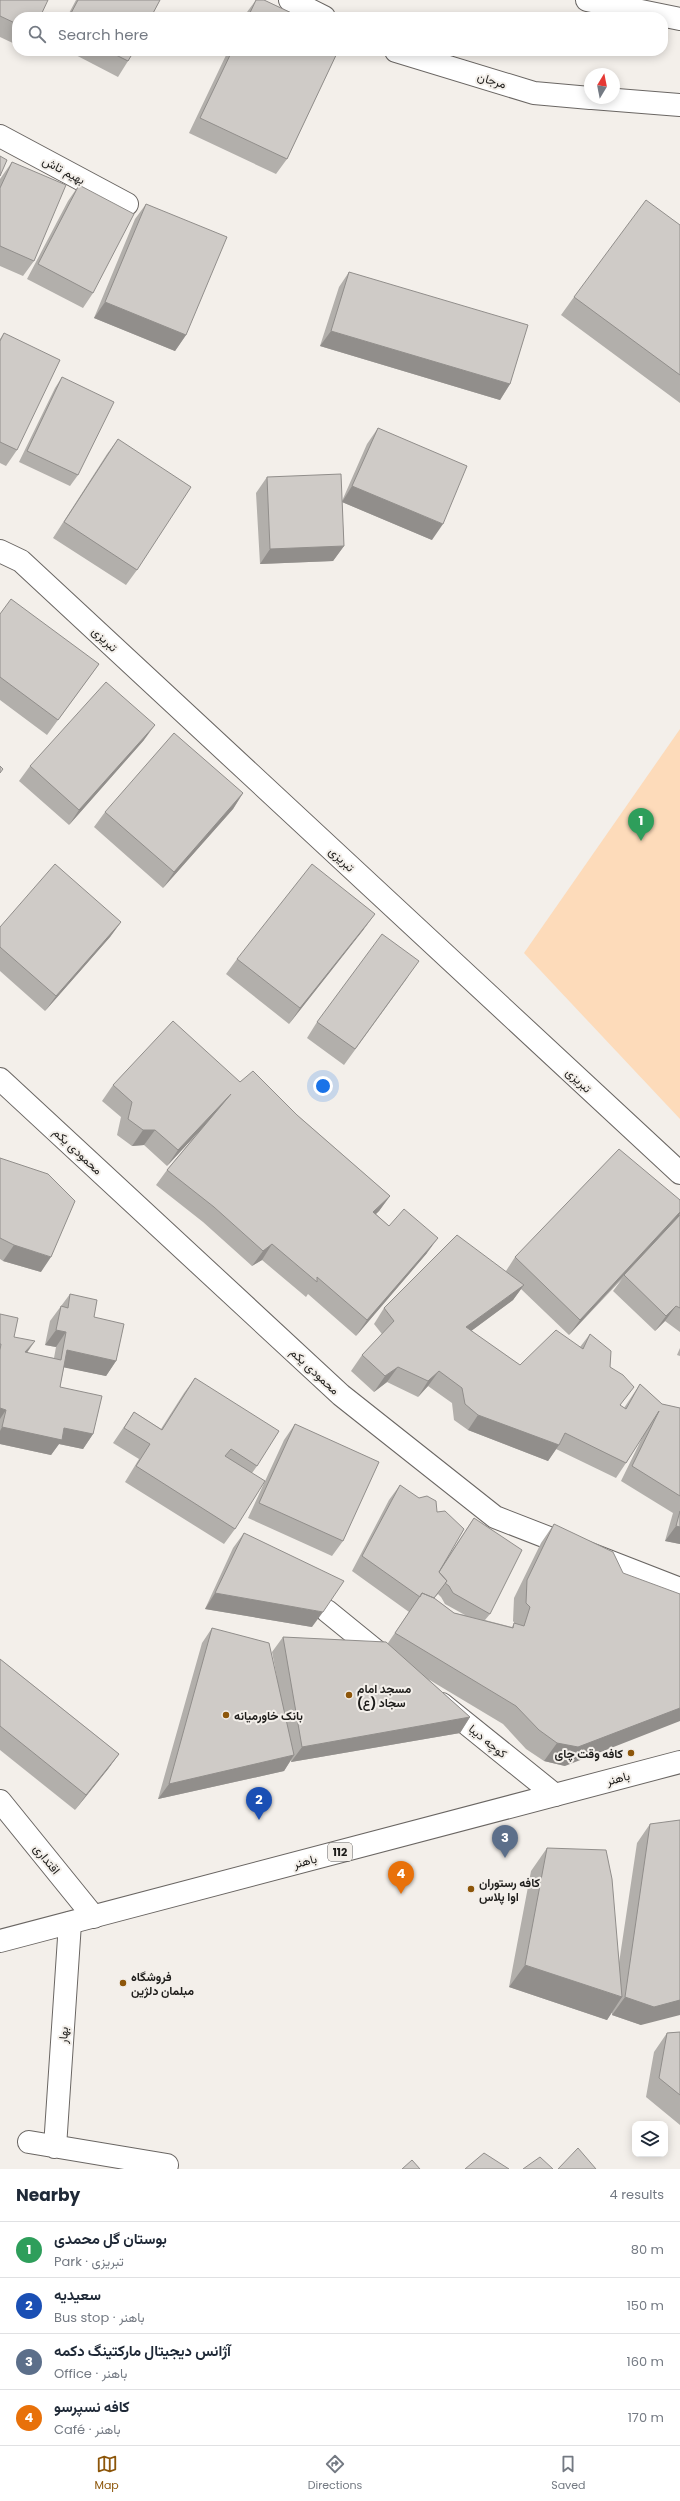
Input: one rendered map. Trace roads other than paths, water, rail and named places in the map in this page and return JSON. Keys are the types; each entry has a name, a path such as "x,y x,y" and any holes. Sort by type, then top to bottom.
{"street":[{"path":"290,0 314,12"},
{"path":"588,0 646,12"},
{"path":"668,17 680,19"},
{"name":"مرجان","path":"412,56 534,93 584,97"},
{"name":"مرجان","path":"620,100 680,105"},
{"name":"بهیم تاش","path":"0,136 127,204"},
{"name":"تبریزی","path":"0,552 21,560 680,1173"},
{"name":"محمودی یکم","path":"0,1079 341,1395 496,1517 680,1589"},
{"path":"327,1611 401,1671"},
{"name":"کوچه دیبا","path":"426,1691 555,1795"},
{"name":"باهنر","path":"0,1941 680,1762"},
{"name":"اقتداری","path":"0,1801 94,1917"},
{"name":"بهار","path":"55,2146 70,1923"},
{"path":"29,2142 167,2165"}],"place":[{"name":"بوستان گل محمدی","path":"641,841"},
{"name":"مسجد امام سجاد (ع)","path":"349,1695"},
{"name":"بانک خاورمیانه","path":"226,1715"},
{"name":"کافه وقت چای","path":"631,1753"},
{"name":"سعیدیه","path":"259,1820"},
{"name":"آژانس دیجیتال مارکتینگ دکمه","path":"505,1858"},
{"name":"کافه رستوران اوا پلاس","path":"471,1889"},
{"name":"کافه نسپرسو","path":"401,1894"},
{"name":"فروشگاه مبلمان دلژین","path":"123,1983"}]}
